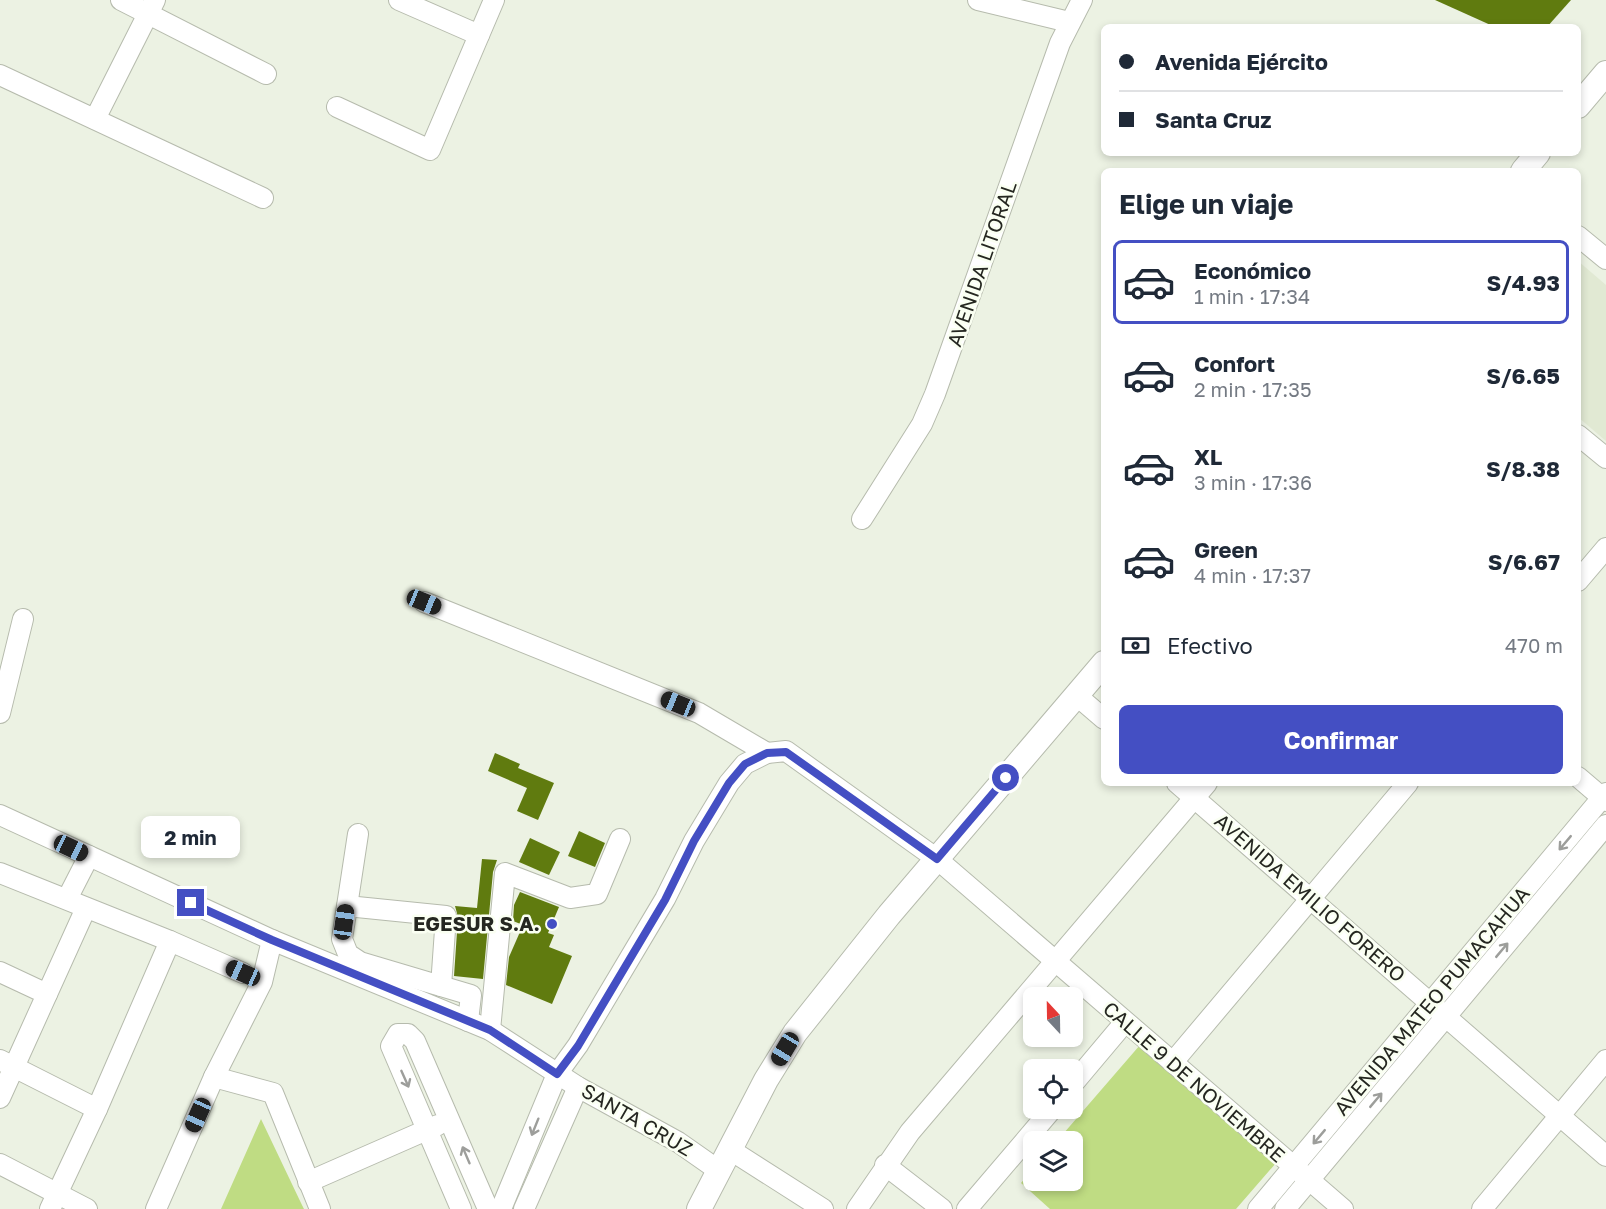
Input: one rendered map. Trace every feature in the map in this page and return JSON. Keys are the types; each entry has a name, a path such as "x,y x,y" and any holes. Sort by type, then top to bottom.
{"main road":[{"path":"1581,102 1606,73"},
{"path":"1526,168 1536,156"},
{"path":"699,1209 795,1033 937,859 1101,667"}],"street":[{"path":"122,0 152,7 266,74"},
{"path":"399,0 479,35"},
{"path":"337,107 430,150 494,0"},
{"path":"978,0 1069,22"},
{"name":"AVENIDA LITORAL","path":"862,519 922,424 935,394 1069,22 1082,0"},
{"path":"95,119 152,7"},
{"path":"0,75 263,198"},
{"path":"1581,238 1606,259"},
{"path":"1581,438 1606,459"},
{"path":"1581,577 1606,548"},
{"path":"424,602 699,712 767,753"},
{"path":"0,713 23,619"},
{"path":"1077,695 1101,716"},
{"name":"CALLE 9 DE NOVIEMBRE","path":"767,753 786,752 937,859 1343,1209"},
{"path":"501,1209 557,1074 578,1046 665,900 694,841 729,783 745,764 767,753"},
{"path":"1581,779 1605,797"},
{"path":"1173,1062 1405,786"},
{"path":"857,1209 885,1166 1053,961 1201,790"},
{"name":"AVENIDA EMILIO FORERO","path":"1201,790 1311,899 1606,1156"},
{"name":"AVENIDA MATEO PUMACAHUA","path":"1258,1209 1605,797"},
{"name":"SANTA CRUZ","path":"0,815 272,940 490,1030 557,1074 678,1142 724,1160 824,1209"},
{"name":"AVENIDA MATEO PUMACAHUA","path":"1285,1209 1606,825"},
{"path":"358,834 342,939 348,954 360,962 471,995 468,1021"},
{"path":"490,1030 505,873 570,898 597,894 620,839"},
{"path":"67,899 89,856"},
{"path":"0,873 170,941 243,973"},
{"path":"347,906 446,916 441,986"},
{"path":"0,1098 7,1064 47,994 86,908"},
{"path":"156,1209 214,1077 262,982 272,940"},
{"path":"54,1201 98,1109 170,941"},
{"path":"0,972 47,994"},
{"path":"1083,1072 1125,1022"},
{"path":"460,1209 391,1046 398,1034 408,1034 415,1041 488,1209"},
{"path":"1482,1209 1606,1060"},
{"path":"7,1064 98,1109"},
{"path":"214,1077 273,1093 320,1209"},
{"path":"524,1209 578,1086"},
{"path":"967,1209 1044,1119"},
{"path":"308,1182 451,1120"},
{"path":"0,1164 54,1201 87,1209"},
{"path":"885,1166 942,1209"}],"shaded area":[{"path":"1581,264 1606,285 1606,441 1581,420"}],"green space":[{"path":"1140,1045 1276,1163 1236,1209 1050,1209 1030,1191 1083,1191 1083,1131 1066,1131 1076,1119 1083,1119 1083,1111"},
{"path":"261,1119 301,1203 304,1209 221,1209"}],"building":[{"path":"1435,0 1571,0 1550,24 1488,24"},
{"path":"495,753 520,764 518,768 554,783 538,820 517,811 527,788 488,771"},
{"path":"579,831 605,843 595,867 568,856"},
{"path":"530,838 560,852 549,875 519,862"},
{"path":"482,859 497,860 493,872 483,979 454,976 458,917 455,906 477,908"},
{"path":"520,892 559,907 548,933 554,935 549,947 572,956 552,1004 506,985 509,957 523,925 513,921 514,905"}],"place":[{"name":"EGESUR S.A.","path":"552,924"}],"route":[{"path":"191,903 272,940 490,1030 557,1074 578,1046 604,998 665,900 694,841 729,783 745,764 767,753 786,752 937,859 1006,778"}]}
